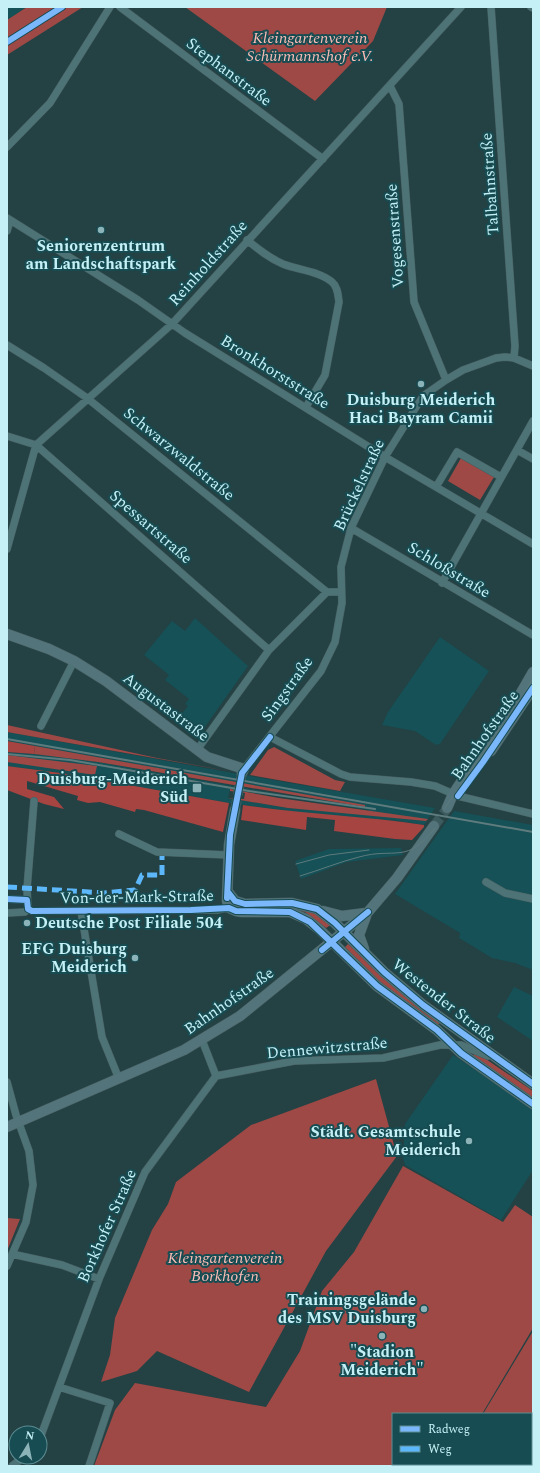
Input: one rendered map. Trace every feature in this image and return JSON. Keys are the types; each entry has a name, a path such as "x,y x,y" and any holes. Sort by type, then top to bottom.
{"main road":[{"name":"Augustastraße","path":"7,634 43,646 74,661 106,681 197,750 214,760 243,771"},
{"name":"Bahnhofstraße","path":"446,809 518,698 533,672"},
{"name":"Bahnhofstraße","path":"455,795 510,723 533,688"},
{"path":"229,908 227,901 229,854 235,810"},
{"name":"Bahnhofstraße","path":"7,1127 160,1062 202,1040 240,1016 368,912 397,878 434,826"},
{"path":"228,892 235,901 245,904"},
{"name":"Von-der-Mark-Straße","path":"245,904 292,903 317,909 344,932"},
{"name":"Von-der-Mark-Straße","path":"229,908 242,912 290,912 310,922 332,942"},
{"path":"317,909 342,916 368,912"},
{"path":"366,954 359,935 368,912"},
{"name":"Westender Straße","path":"344,932 366,954 423,1005 507,1067 533,1084"},
{"name":"Westender Straße","path":"332,942 377,986 442,1040 452,1044 476,1064 533,1104"}],"street":[{"path":"7,147 50,103 110,7"},
{"name":"Stephanstraße","path":"120,7 323,159"},
{"name":"Reinholdstraße","path":"36,445 87,398 172,324 247,240 462,7"},
{"name":"Talbahnstraße","path":"491,7 515,346 514,358"},
{"name":"Vogesenstraße","path":"390,86 399,104 414,302 446,380"},
{"path":"7,231 9,219"},
{"name":"Bronkhorststraße","path":"9,219 138,300 172,324 385,457 533,544"},
{"path":"247,240 267,255 283,264 332,282 337,290 339,302 325,375 306,407"},
{"name":"Schwarzwaldstraße","path":"7,345 44,368 87,398 328,592"},
{"name":"Brückelstraße","path":"341,592 342,567 351,528 385,457 423,396 463,370 496,358 514,358 533,366"},
{"path":"442,583 533,421"},
{"name":"Spessartstraße","path":"7,436 36,445 269,650"},
{"path":"7,549 36,445"},
{"path":"517,450 533,459"},
{"path":"436,487 456,452 501,477"},
{"name":"Schloßstraße","path":"351,528 442,583 533,635"},
{"path":"197,750 269,650 328,592 341,592"},
{"name":"Singstraße","path":"243,771 321,671 335,642 342,603 341,592"},
{"path":"41,726 74,661"},
{"path":"270,737 341,774 350,777 411,782 435,786 455,795 533,814"},
{"path":"28,909 27,900 34,802"},
{"path":"119,834 157,852 229,854"},
{"path":"486,882 505,893 533,899"},
{"path":"7,898 27,900"},
{"name":"Von-der-Mark-Straße","path":"7,912 25,912 28,909 32,911 217,910 245,904"},
{"path":"81,911 102,1037 119,1079"},
{"path":"202,1040 216,1076"},
{"name":"Dennewitzstraße","path":"216,1076 294,1061 383,1058 442,1040"},
{"path":"452,1044 468,1047 507,1067"},
{"name":"Borkhofer Straße","path":"45,1425 98,1279 145,1172 216,1076"},
{"path":"7,1082 18,1122 31,1156 33,1185 26,1222 7,1266"},
{"path":"12,1254 62,1265 98,1279"},
{"path":"59,1387 110,1403 89,1466"}],"shaded area":[{"path":"7,7 27,7 7,20"},
{"path":"195,618 248,666 202,731 199,732 191,731 176,721 188,706 185,704 189,699 165,680 169,675 144,655 172,621 185,631"},
{"path":"440,637 489,671 440,744 436,745 415,731 382,725 388,712"},
{"path":"7,732 435,808 424,825 399,821 318,815 229,803 68,774 7,766 7,752 48,755 98,762 285,795 365,807 7,741","holes":["230,789 368,810 368,814 288,808 228,798"]},
{"path":"7,741 35,746 34,754 7,752"},
{"path":"7,766 68,774 229,803 223,832 144,810 136,809 135,812 100,802 88,803 77,800 78,796 27,781 27,789 54,797 64,809 44,804 7,790"},
{"path":"243,805 288,811 379,819 424,825 424,827 412,840 395,839 334,831 335,820 307,817 306,830 241,820"},
{"path":"454,811 533,825 533,970 515,963 492,958 459,938 460,933 395,894"},
{"path":"401,848 403,855 347,862 301,879 295,861 329,849"},
{"path":"514,987 533,996 533,1041 497,1017"},
{"name":"Städt. Gesamtschule Meiderich","path":"453,1055 533,1108 533,1170 501,1220 405,1165 403,1158 405,1124"}],"green space":[{"path":"27,7 83,7 7,55 7,20"},
{"name":"Kleingartenverein Schürmannshof e.V.","path":"185,7 387,7 373,41 315,101"},
{"path":"461,458 494,477 480,500 448,481"},
{"path":"7,725 157,758 233,772 7,732"},
{"path":"35,746 365,805 365,807 98,762 34,754"},
{"path":"274,747 335,780 345,782 340,791 250,775 268,750"},
{"path":"7,755 97,766 95,775 7,762"},
{"path":"230,789 279,798 428,819 426,821 288,808 228,798 244,799 245,793 230,791"},
{"path":"290,908 307,908 332,924 326,928 305,912"},
{"path":"348,944 441,1021 437,1026 383,986 343,949"},
{"path":"474,1053 477,1053 533,1091 533,1099 473,1056"},
{"name":"Kleingartenverein Borkhofen","path":"376,1079 397,1156 326,1251 249,1392 157,1351 137,1371 101,1382 110,1355 115,1318 152,1230 168,1204 176,1182 251,1125"},
{"name":"Trainingsgelände des MSV Duisburg","path":"403,1166 503,1222 515,1205 533,1217 533,1328 483,1413 392,1413 392,1465 532,1465 532,1456 533,1466 94,1466 115,1410 135,1383 266,1407 300,1351 322,1291 354,1252"},
{"path":"7,1218 20,1219 7,1251"},
{"path":"533,1331 533,1455 532,1413 484,1413"}],"tunnel":[{"path":"235,810 242,773"},
{"path":"434,826 446,810"}],"tram line":[{"path":"444,809 522,698 533,678"},
{"path":"300,876 344,861 371,854 400,853 408,851 416,847 435,828"},
{"path":"296,864 329,855 369,850"}],"railway":[{"path":"7,739 533,832"},
{"path":"7,754 70,760 249,791 375,809"}],"marked path":[{"path":"7,887 105,893 135,890 142,875 162,875 162,856"}],"cycle path":[{"path":"7,42 62,7"},
{"path":"458,796 533,688"},
{"path":"227,898 230,835 242,773 270,737"},
{"path":"228,892 235,901 245,904 292,903 317,909 335,923 384,972 423,1005 533,1084"},
{"path":"7,899 27,900 28,909 32,911 191,910 229,908 236,911 290,912 310,922 377,986 437,1030 461,1053 533,1104"},
{"path":"322,950 368,912"}],"place":[{"name":"Seniorenzentrum am Landschaftspark","path":"101,230"},
{"name":"Duisburg Meiderich Haci Bayram Camii","path":"421,384"},
{"name":"Duisburg-Meiderich Süd","path":"197,788"},
{"name":"Deutsche Post Filiale 504","path":"27,923"},
{"name":"EFG Duisburg Meiderich","path":"135,958"},
{"name":"Städt. Gesamtschule Meiderich","path":"469,1141"},
{"name":"Trainingsgelände des MSV Duisburg","path":"424,1309"},
{"name":"\"Stadion Meiderich\"","path":"382,1336"}]}
